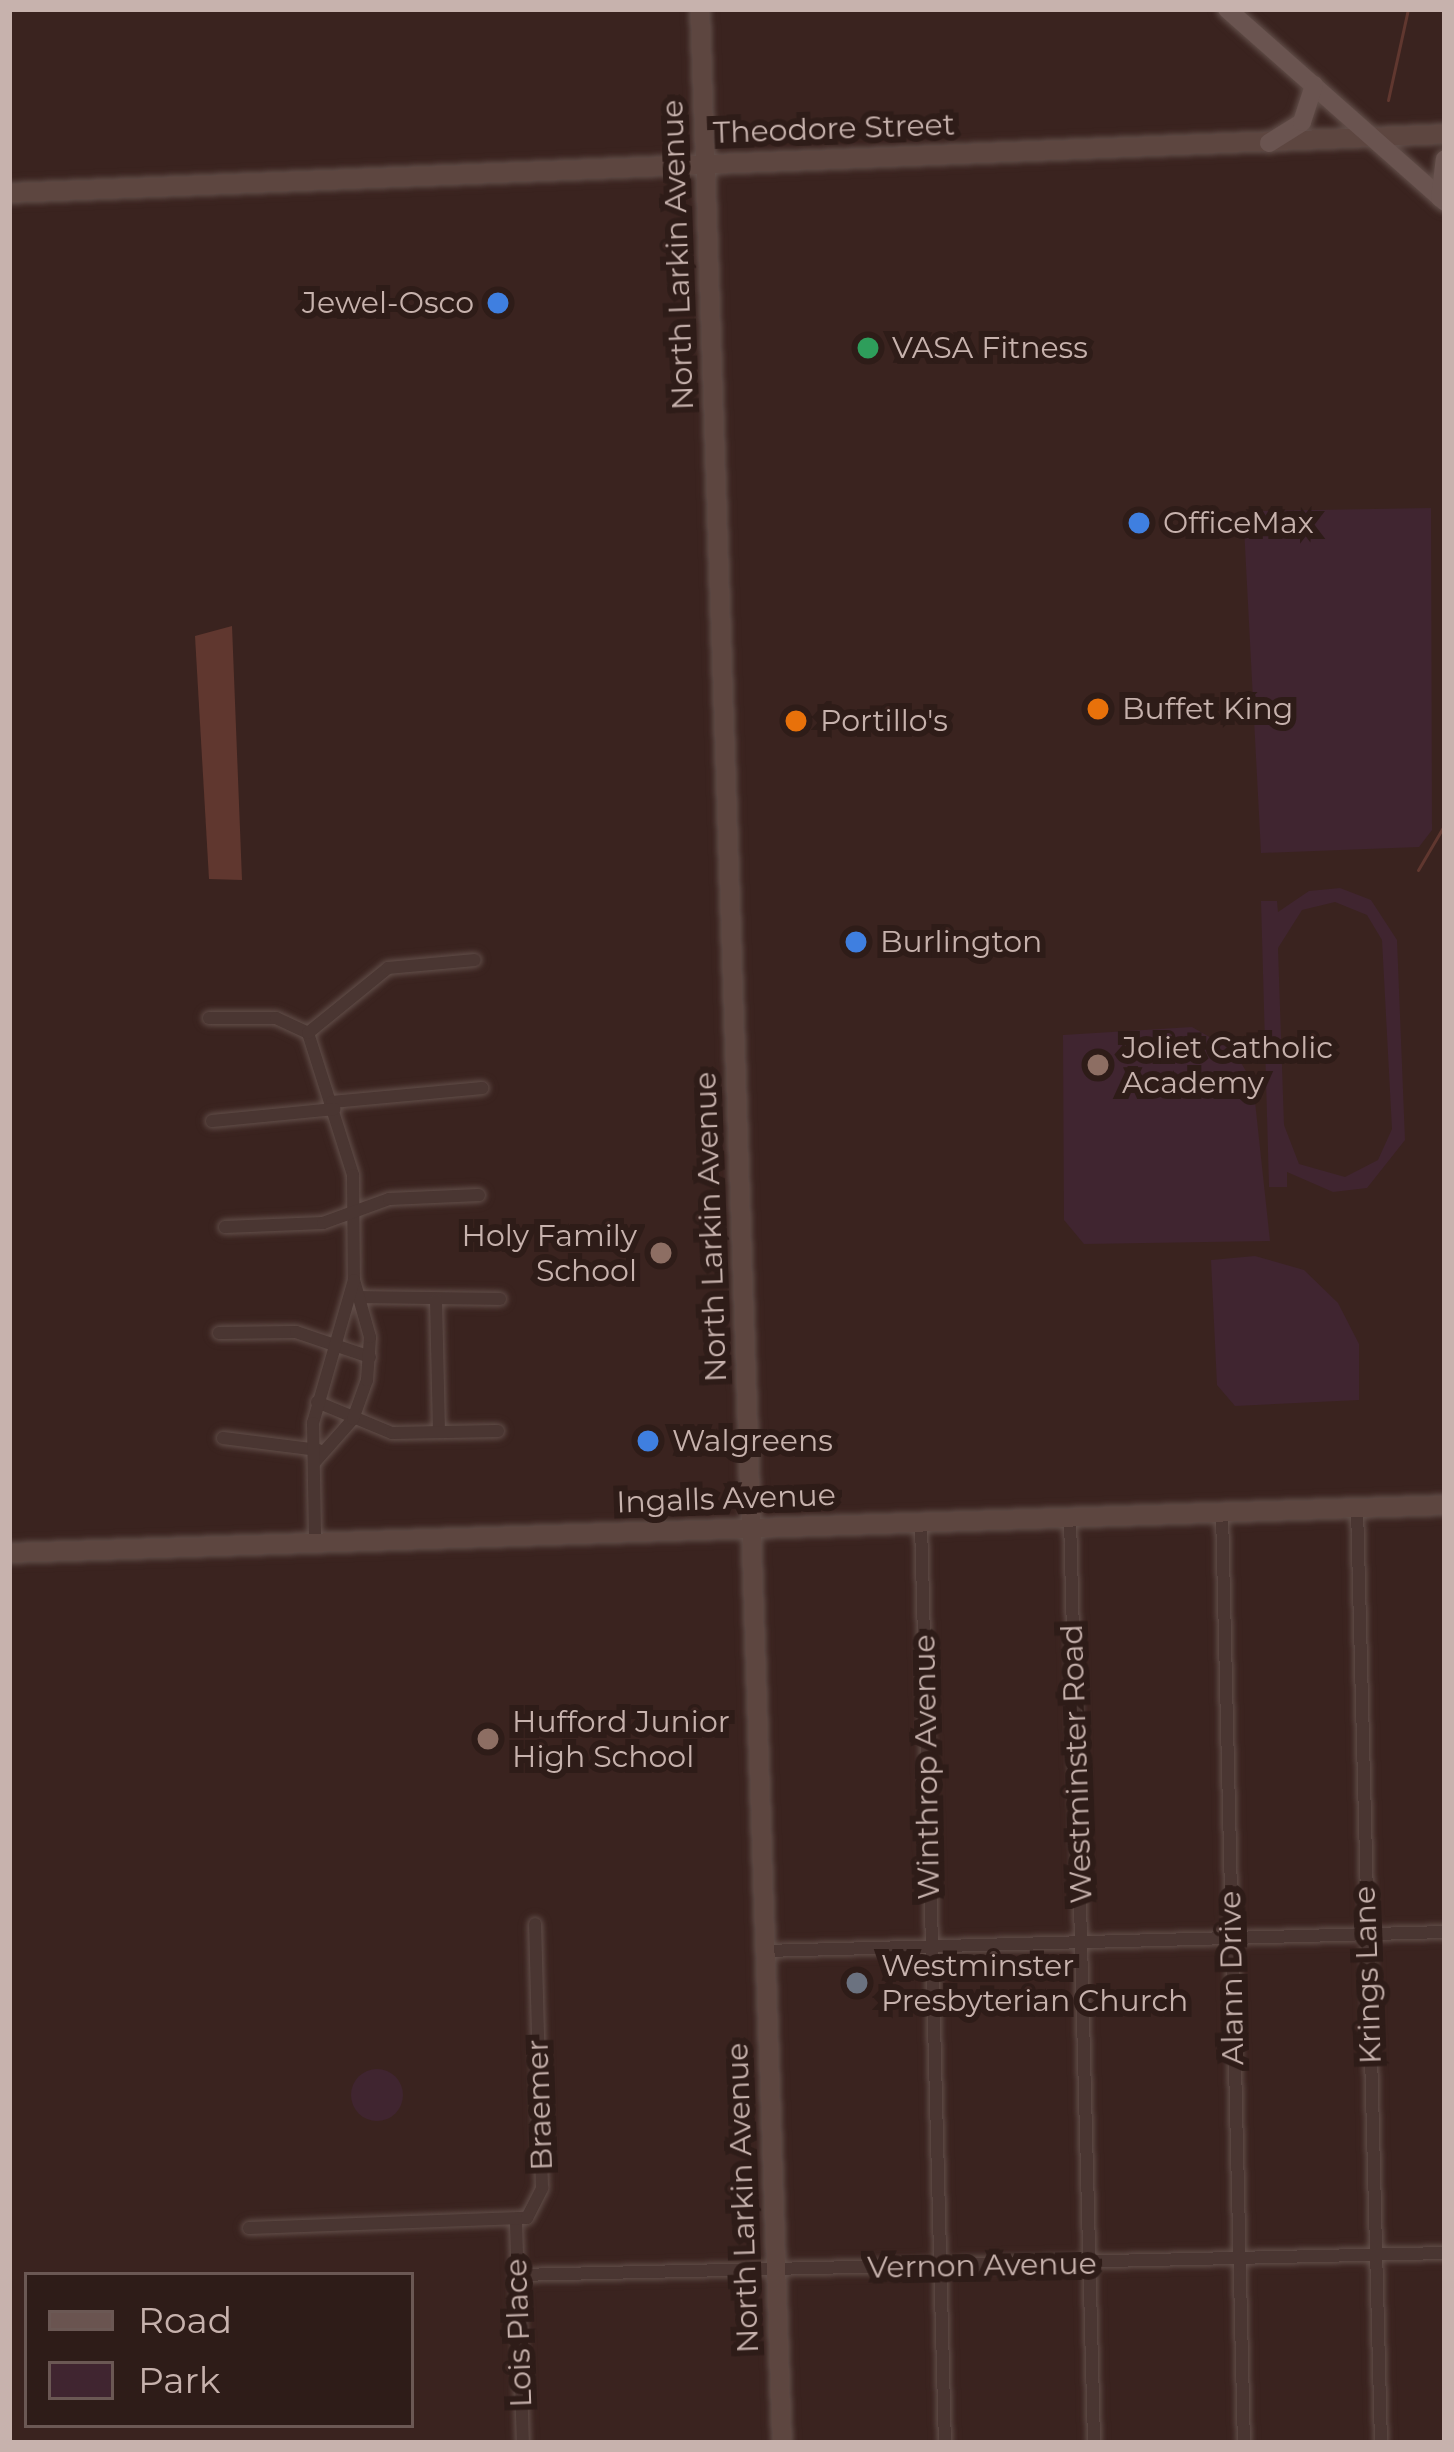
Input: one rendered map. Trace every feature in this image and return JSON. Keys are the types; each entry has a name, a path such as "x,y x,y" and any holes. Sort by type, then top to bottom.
{"main road":[{"name":"North Larkin Avenue","path":"700,9 782,2443"},
{"path":"1227,9 1443,200"},
{"path":"1269,143 1302,122 1314,85"},
{"name":"Theodore Street","path":"9,193 1445,134"},
{"path":"1443,200 1445,159"},
{"name":"Ingalls Avenue","path":"9,1553 1445,1505"}],"street":[{"path":"308,1033 388,968 475,960"},
{"path":"209,1018 276,1018 308,1033 333,1105 357,1210 351,1286 317,1402 315,1543"},
{"path":"212,1120 482,1088"},
{"path":"225,1227 323,1223 357,1210 479,1196"},
{"path":"317,1454 352,1419 370,1357 363,1298 351,1286"},
{"path":"363,1298 500,1299"},
{"path":"436,1300 440,1432"},
{"path":"219,1333 296,1332 370,1357"},
{"path":"317,1402 352,1419 440,1432 498,1431"},
{"path":"223,1438 317,1454"},
{"name":"Krings Lane","path":"1357,1508 1381,2443"},
{"name":"Alann Drive","path":"1222,1513 1244,2443"},
{"name":"Westminster Road","path":"1070,1518 1094,2443"},
{"name":"Winthrop Avenue","path":"921,1523 945,2443"},
{"name":"Braemer","path":"516,2223 542,2188 536,1924"},
{"path":"765,1951 1445,1932"},
{"path":"249,2228 516,2223"},
{"name":"Lois Place","path":"516,2223 523,2443"},
{"name":"Vernon Avenue","path":"518,2275 1445,2253"}],"green space":[{"path":"1431,508 1432,830 1419,847 1261,853 1244,527 1258,511"},
{"path":"1340,888 1371,900 1397,940 1405,1140 1367,1188 1333,1192 1287,1172 1287,1187 1269,1187 1261,901 1277,901 1278,912 1309,891","holes":["1335,902 1367,915 1382,940 1392,1129 1378,1160 1345,1177 1299,1164 1284,1125 1278,948 1302,910"]},
{"path":"1192,1027 1234,1051 1253,1083 1270,1241 1084,1244 1064,1220 1063,1035"},
{"path":"1255,1256 1304,1270 1338,1303 1359,1344 1359,1400 1235,1406 1217,1385 1211,1260"},
{"path":"377,2069 395,2077 403,2095 395,2113 377,2121 359,2113 351,2095 359,2077"}],"shaded area":[{"path":"232,626 242,880 209,879 195,636"}],"waterway":[{"path":"1388,100 1408,9"},
{"path":"1418,870 1445,824"}],"place":[{"name":"Jewel-Osco","path":"498,303"},
{"name":"VASA Fitness","path":"868,348"},
{"name":"OfficeMax","path":"1139,523"},
{"name":"Buffet King","path":"1098,709"},
{"name":"Portillo's","path":"796,721"},
{"name":"Burlington","path":"856,942"},
{"name":"Joliet Catholic Academy","path":"1098,1065"},
{"name":"Holy Family School","path":"661,1253"},
{"name":"Walgreens","path":"648,1441"},
{"name":"Hufford Junior High School","path":"488,1739"},
{"name":"Westminster Presbyterian Church","path":"857,1983"}]}
